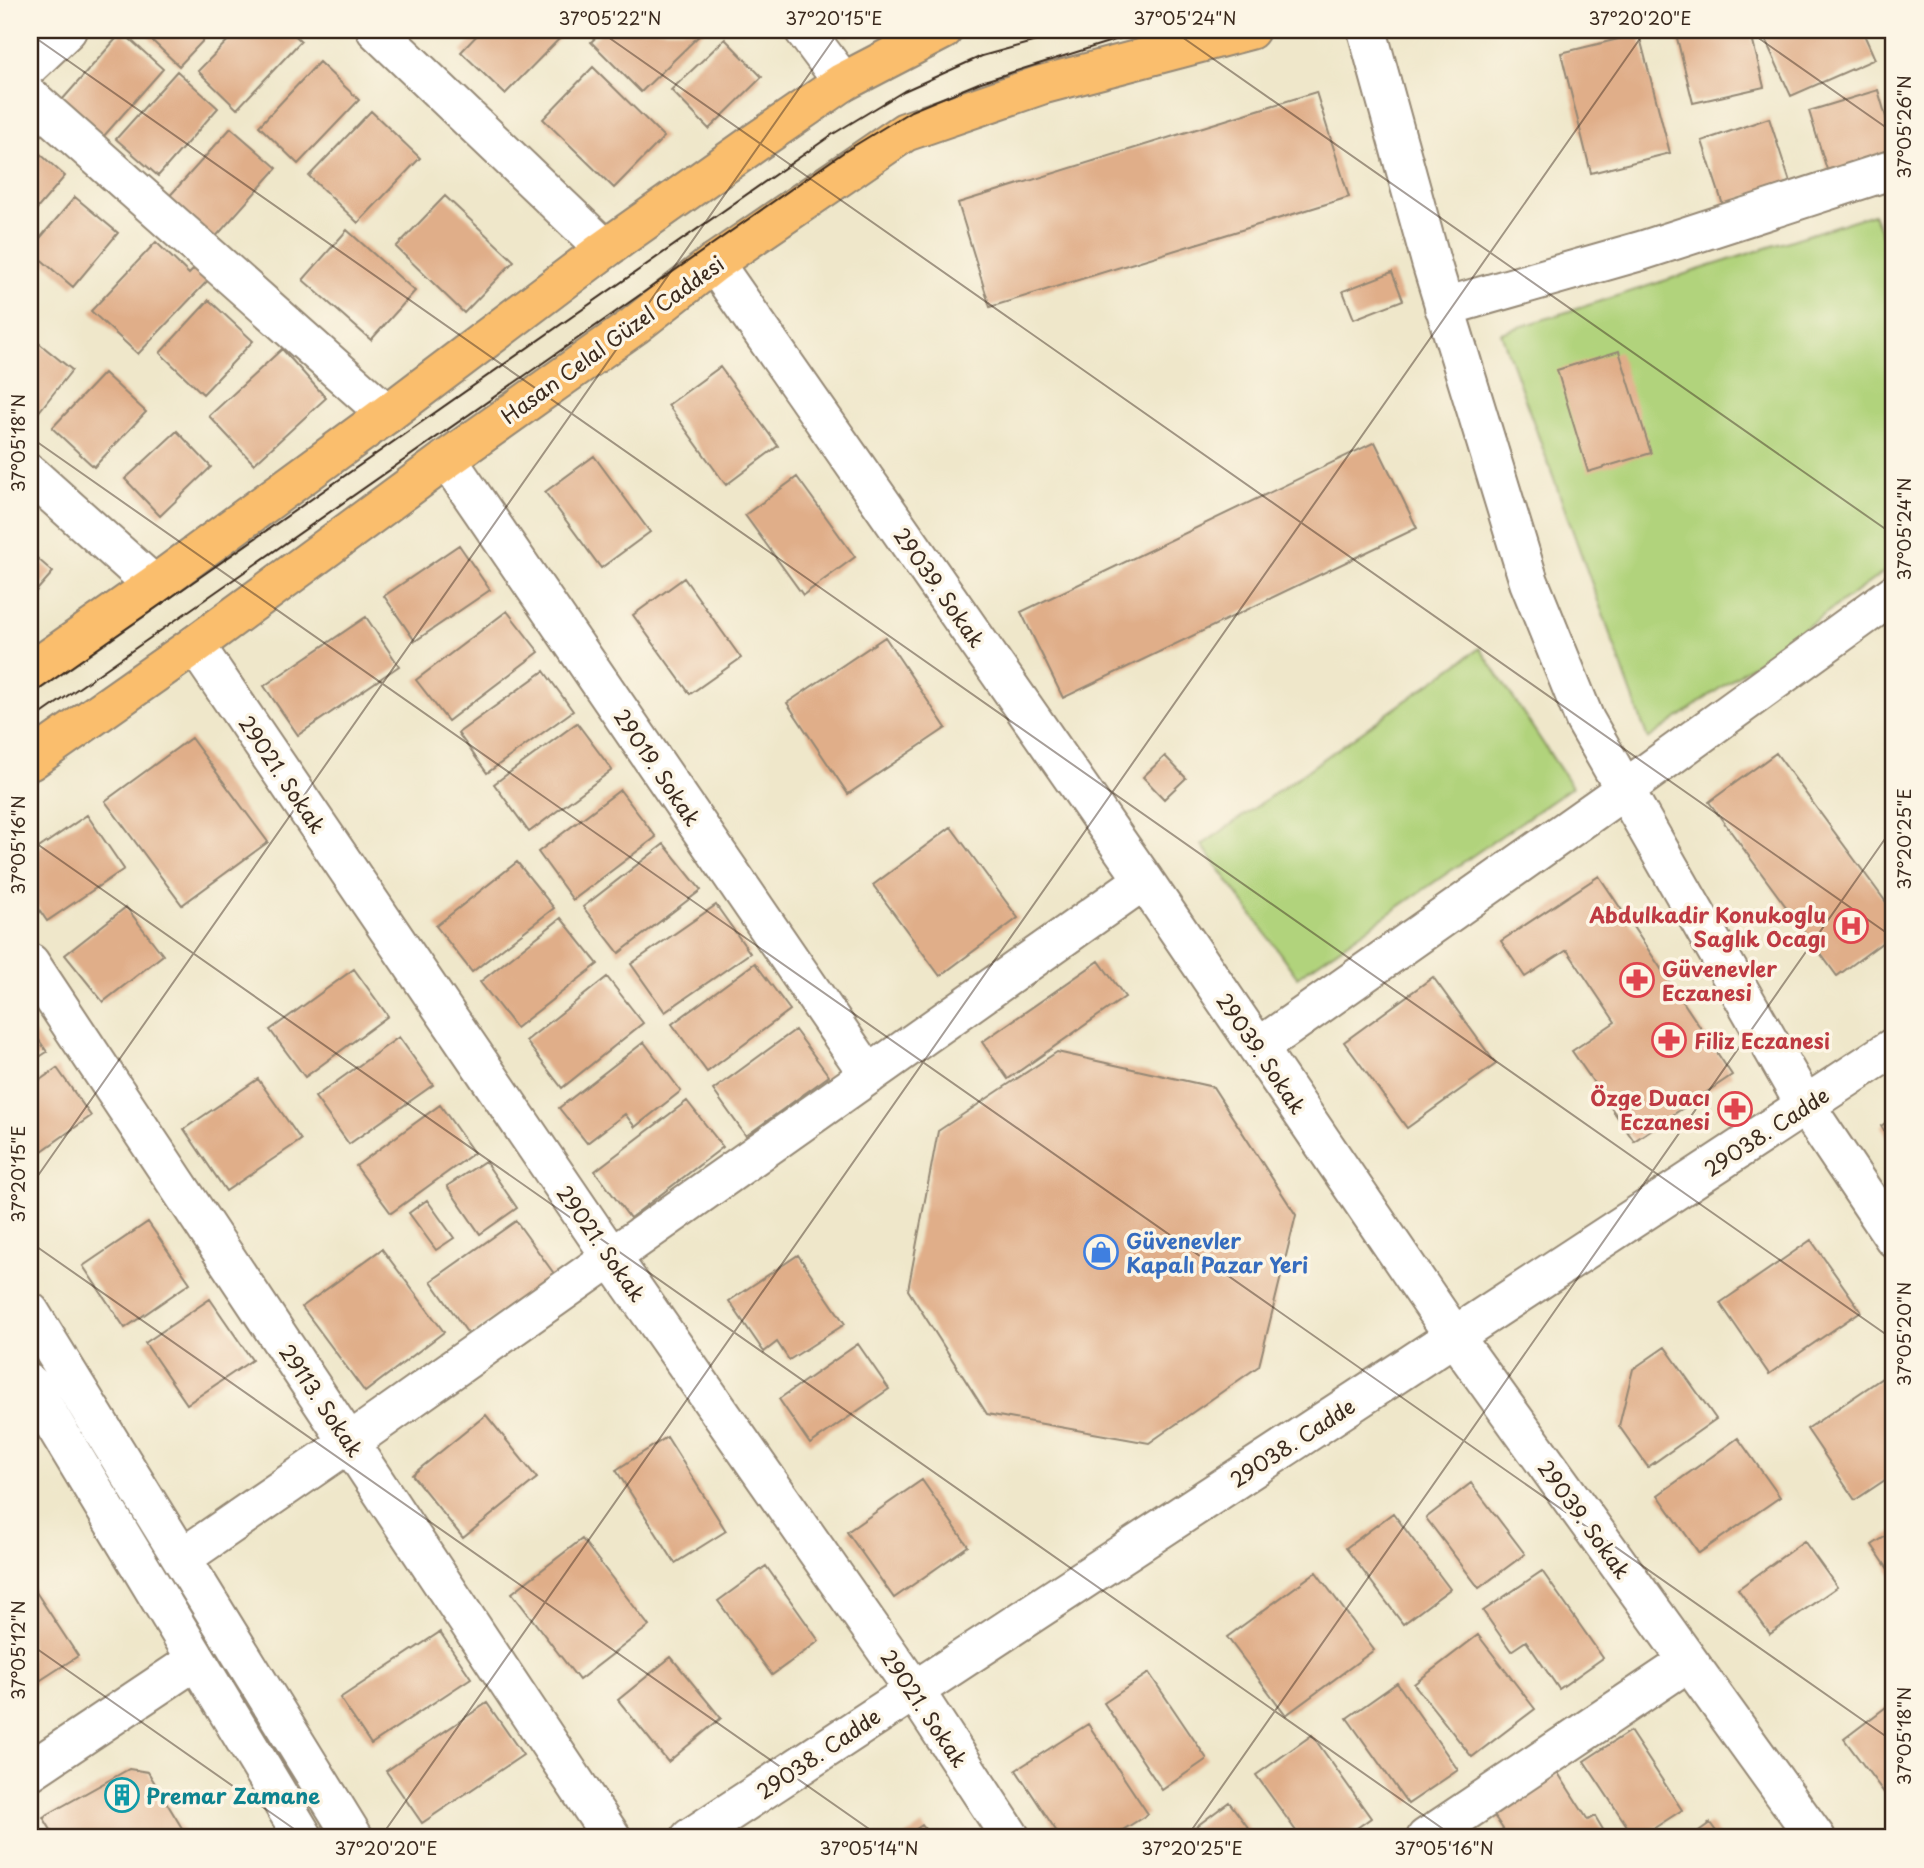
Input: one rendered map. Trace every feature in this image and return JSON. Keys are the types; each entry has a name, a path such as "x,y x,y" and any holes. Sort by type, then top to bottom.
{"main road":[{"path":"30,672 387,414 605,249 844,82 943,30"},
{"name":"Hasan Celal Güzel Caddesi","path":"30,761 195,645 447,459 634,326 714,263 905,132 1041,85 1250,30"}],"street":[{"path":"30,65 67,30"},
{"path":"376,30 605,249"},
{"path":"804,30 844,82"},
{"path":"1367,30 1444,307 1529,582 1585,720 1805,1105 1894,1238"},
{"path":"30,97 387,414"},
{"path":"1444,307 1644,250 1894,169"},
{"name":"29039. Sokak","path":"714,263 1144,880 1454,1336 1816,1838"},
{"name":"29019. Sokak","path":"447,459 869,1075"},
{"path":"30,474 154,584"},
{"path":"1258,1048 1625,789 1894,594"},
{"name":"29021. Sokak","path":"195,645 612,1258 914,1690 1011,1838"},
{"path":"182,1558 612,1258 1144,880"},
{"name":"29113. Sokak","path":"30,964 612,1838"},
{"name":"29038. Cadde","path":"690,1838 1894,1047"},
{"path":"30,1312 354,1838"},
{"path":"30,1384 304,1838"},
{"path":"30,1771 196,1660"},
{"path":"1426,1838 1688,1662"}],"green space":[{"path":"1873,214 1894,261 1894,565 1648,739 1501,333"},
{"path":"1480,648 1572,787 1297,977 1202,845"}],"building":[{"path":"141,30 213,30 179,66"},
{"path":"238,30 289,30 301,41 237,109 198,71"},
{"path":"482,30 553,30 561,37 505,94 461,52"},
{"path":"604,30 705,30 641,92 591,42"},
{"path":"838,30 863,30 846,37"},
{"path":"1675,30 1750,30 1764,87 1693,103"},
{"path":"1761,30 1862,30 1875,59 1791,96"},
{"path":"122,32 163,69 103,137 62,100"},
{"path":"1639,34 1670,153 1591,173 1561,53"},
{"path":"725,39 762,77 709,129 671,90"},
{"path":"319,62 359,100 298,164 259,126"},
{"path":"593,67 664,137 614,188 543,119"},
{"path":"177,71 218,108 158,176 116,139"},
{"path":"1878,90 1894,144 1894,154 1828,173 1809,111"},
{"path":"1316,92 1349,197 990,307 958,203"},
{"path":"371,111 420,158 358,223 309,176"},
{"path":"1769,118 1790,182 1723,205 1702,141"},
{"path":"231,128 277,168 212,241 166,200"},
{"path":"30,145 65,176 30,217"},
{"path":"445,196 514,261 464,313 396,247"},
{"path":"75,197 118,233 73,287 30,250"},
{"path":"347,230 415,291 371,340 303,280"},
{"path":"156,242 189,274 201,262 214,274 138,354 91,311"},
{"path":"1392,272 1403,300 1354,319 1343,291"},
{"path":"209,300 253,341 203,394 160,353"},
{"path":"30,336 72,370 30,423"},
{"path":"282,349 326,398 254,464 209,416"},
{"path":"1619,351 1651,453 1588,472 1557,370"},
{"path":"720,367 778,446 726,485 668,405"},
{"path":"104,373 146,412 94,467 52,428"},
{"path":"177,431 211,467 160,516 125,479"},
{"path":"1375,442 1417,528 1063,698 1021,612"},
{"path":"594,456 650,532 601,568 545,492"},
{"path":"797,477 855,557 803,595 745,515"},
{"path":"459,545 490,590 415,641 384,596"},
{"path":"30,552 53,572 30,598"},
{"path":"684,578 741,658 690,694 633,615"},
{"path":"507,611 539,652 448,721 416,680"},
{"path":"366,617 399,666 298,735 264,686"},
{"path":"885,637 946,728 848,794 787,703"},
{"path":"544,671 573,711 487,773 458,733"},
{"path":"577,723 612,770 529,832 494,784"},
{"path":"191,738 268,842 182,905 105,801"},
{"path":"1776,753 1894,913 1894,934 1837,976 1709,802"},
{"path":"1165,756 1186,778 1164,799 1143,777"},
{"path":"620,790 656,837 573,900 538,852"},
{"path":"87,815 124,869 47,921 30,896 30,854"},
{"path":"951,827 1018,918 940,976 873,885"},
{"path":"664,844 701,890 619,953 583,907"},
{"path":"517,862 554,908 472,972 436,926"},
{"path":"1599,876 1732,1075 1634,1141 1572,1051 1615,1022 1567,950 1525,977 1501,941"},
{"path":"716,905 750,953 665,1012 631,964"},
{"path":"126,907 163,955 103,1002 65,955"},
{"path":"561,918 598,964 516,1028 480,982"},
{"path":"1099,961 1125,997 1008,1079 982,1042"},
{"path":"755,963 790,1010 707,1072 672,1024"},
{"path":"354,969 388,1016 305,1077 270,1030"},
{"path":"607,977 643,1023 562,1088 526,1041"},
{"path":"1433,977 1496,1064 1407,1128 1344,1042"},
{"path":"30,1027 47,1052 30,1063"},
{"path":"795,1030 829,1076 746,1136 713,1090"},
{"path":"399,1037 433,1085 349,1144 315,1097"},
{"path":"644,1042 681,1091 635,1127 625,1114 587,1143 559,1108"},
{"name":"Güvenevler Kapalı Pazar Yeri","path":"1057,1052 1213,1087 1296,1215 1259,1366 1149,1443 987,1414 908,1290 938,1131"},
{"path":"57,1068 91,1116 39,1153 30,1141 30,1087"},
{"path":"258,1079 301,1140 226,1191 184,1129"},
{"path":"687,1101 723,1147 630,1218 595,1171"},
{"path":"440,1105 474,1153 391,1213 356,1166"},
{"path":"1894,1117 1894,1147 1881,1126"},
{"path":"485,1161 517,1208 480,1234 447,1186"},
{"path":"427,1200 454,1238 436,1250 409,1213"},
{"path":"516,1221 555,1275 469,1335 431,1281"},
{"path":"148,1222 190,1283 125,1328 83,1266"},
{"path":"1811,1240 1861,1311 1769,1374 1720,1303"},
{"path":"382,1249 444,1332 365,1392 302,1307"},
{"path":"798,1255 845,1324 789,1360 777,1342 764,1352 729,1301"},
{"path":"210,1299 252,1360 187,1404 145,1343"},
{"path":"858,1344 889,1389 810,1444 779,1399"},
{"path":"1665,1347 1716,1419 1648,1467 1619,1426 1633,1369"},
{"path":"1894,1370 1894,1474 1855,1500 1807,1429"},
{"path":"486,1415 537,1478 463,1538 412,1475"},
{"path":"667,1437 726,1531 675,1563 616,1470"},
{"path":"1738,1438 1780,1497 1699,1553 1658,1495"},
{"path":"922,1480 968,1546 894,1598 847,1532"},
{"path":"1471,1483 1525,1554 1479,1588 1426,1518"},
{"path":"1393,1513 1450,1589 1403,1624 1346,1548"},
{"path":"1894,1531 1894,1578 1872,1545"},
{"path":"582,1539 649,1626 579,1680 512,1593"},
{"path":"1804,1541 1837,1587 1770,1634 1738,1589"},
{"path":"766,1566 819,1641 772,1675 718,1601"},
{"path":"1542,1571 1603,1658 1559,1689 1526,1641 1511,1651 1483,1611"},
{"path":"1316,1572 1374,1650 1286,1715 1227,1637"},
{"path":"30,1583 78,1656 30,1687"},
{"path":"440,1632 471,1678 371,1744 340,1698"},
{"path":"1478,1635 1535,1709 1472,1757 1414,1684"},
{"path":"671,1657 721,1718 668,1762 618,1700"},
{"path":"1149,1673 1207,1759 1162,1790 1104,1703"},
{"path":"1397,1683 1458,1770 1408,1804 1347,1718"},
{"path":"1894,1701 1894,1806 1844,1739"},
{"path":"487,1703 523,1755 422,1823 386,1771"},
{"path":"1088,1724 1148,1814 1110,1838 1061,1838 1016,1770"},
{"path":"1630,1731 1682,1810 1639,1838 1635,1838 1584,1761"},
{"path":"1312,1735 1371,1818 1343,1838 1301,1838 1256,1775"},
{"name":"Premar Zamane","path":"129,1769 148,1772 188,1838 56,1838 43,1817"},
{"path":"1558,1773 1588,1820 1595,1816 1608,1838 1509,1838 1493,1814"},
{"path":"1229,1802 1256,1838 1181,1838"},
{"path":"1710,1823 1721,1838 1689,1838"},
{"path":"922,1825 932,1838 903,1838"}],"tram line":[{"path":"30,696 833,134 904,91 982,56 1076,30"},
{"path":"30,722 844,152 911,111 981,82 1147,30"}],"place":[{"name":"Abdulkadir Konukoglu Saglık Ocagı","path":"1851,926"},
{"name":"Güvenevler Eczanesi","path":"1637,980"},
{"name":"Filiz Eczanesi","path":"1669,1040"},
{"name":"Özge Duacı Eczanesi","path":"1735,1109"},
{"name":"Güvenevler Kapalı Pazar Yeri","path":"1101,1252"},
{"name":"Premar Zamane","path":"122,1795"}]}
